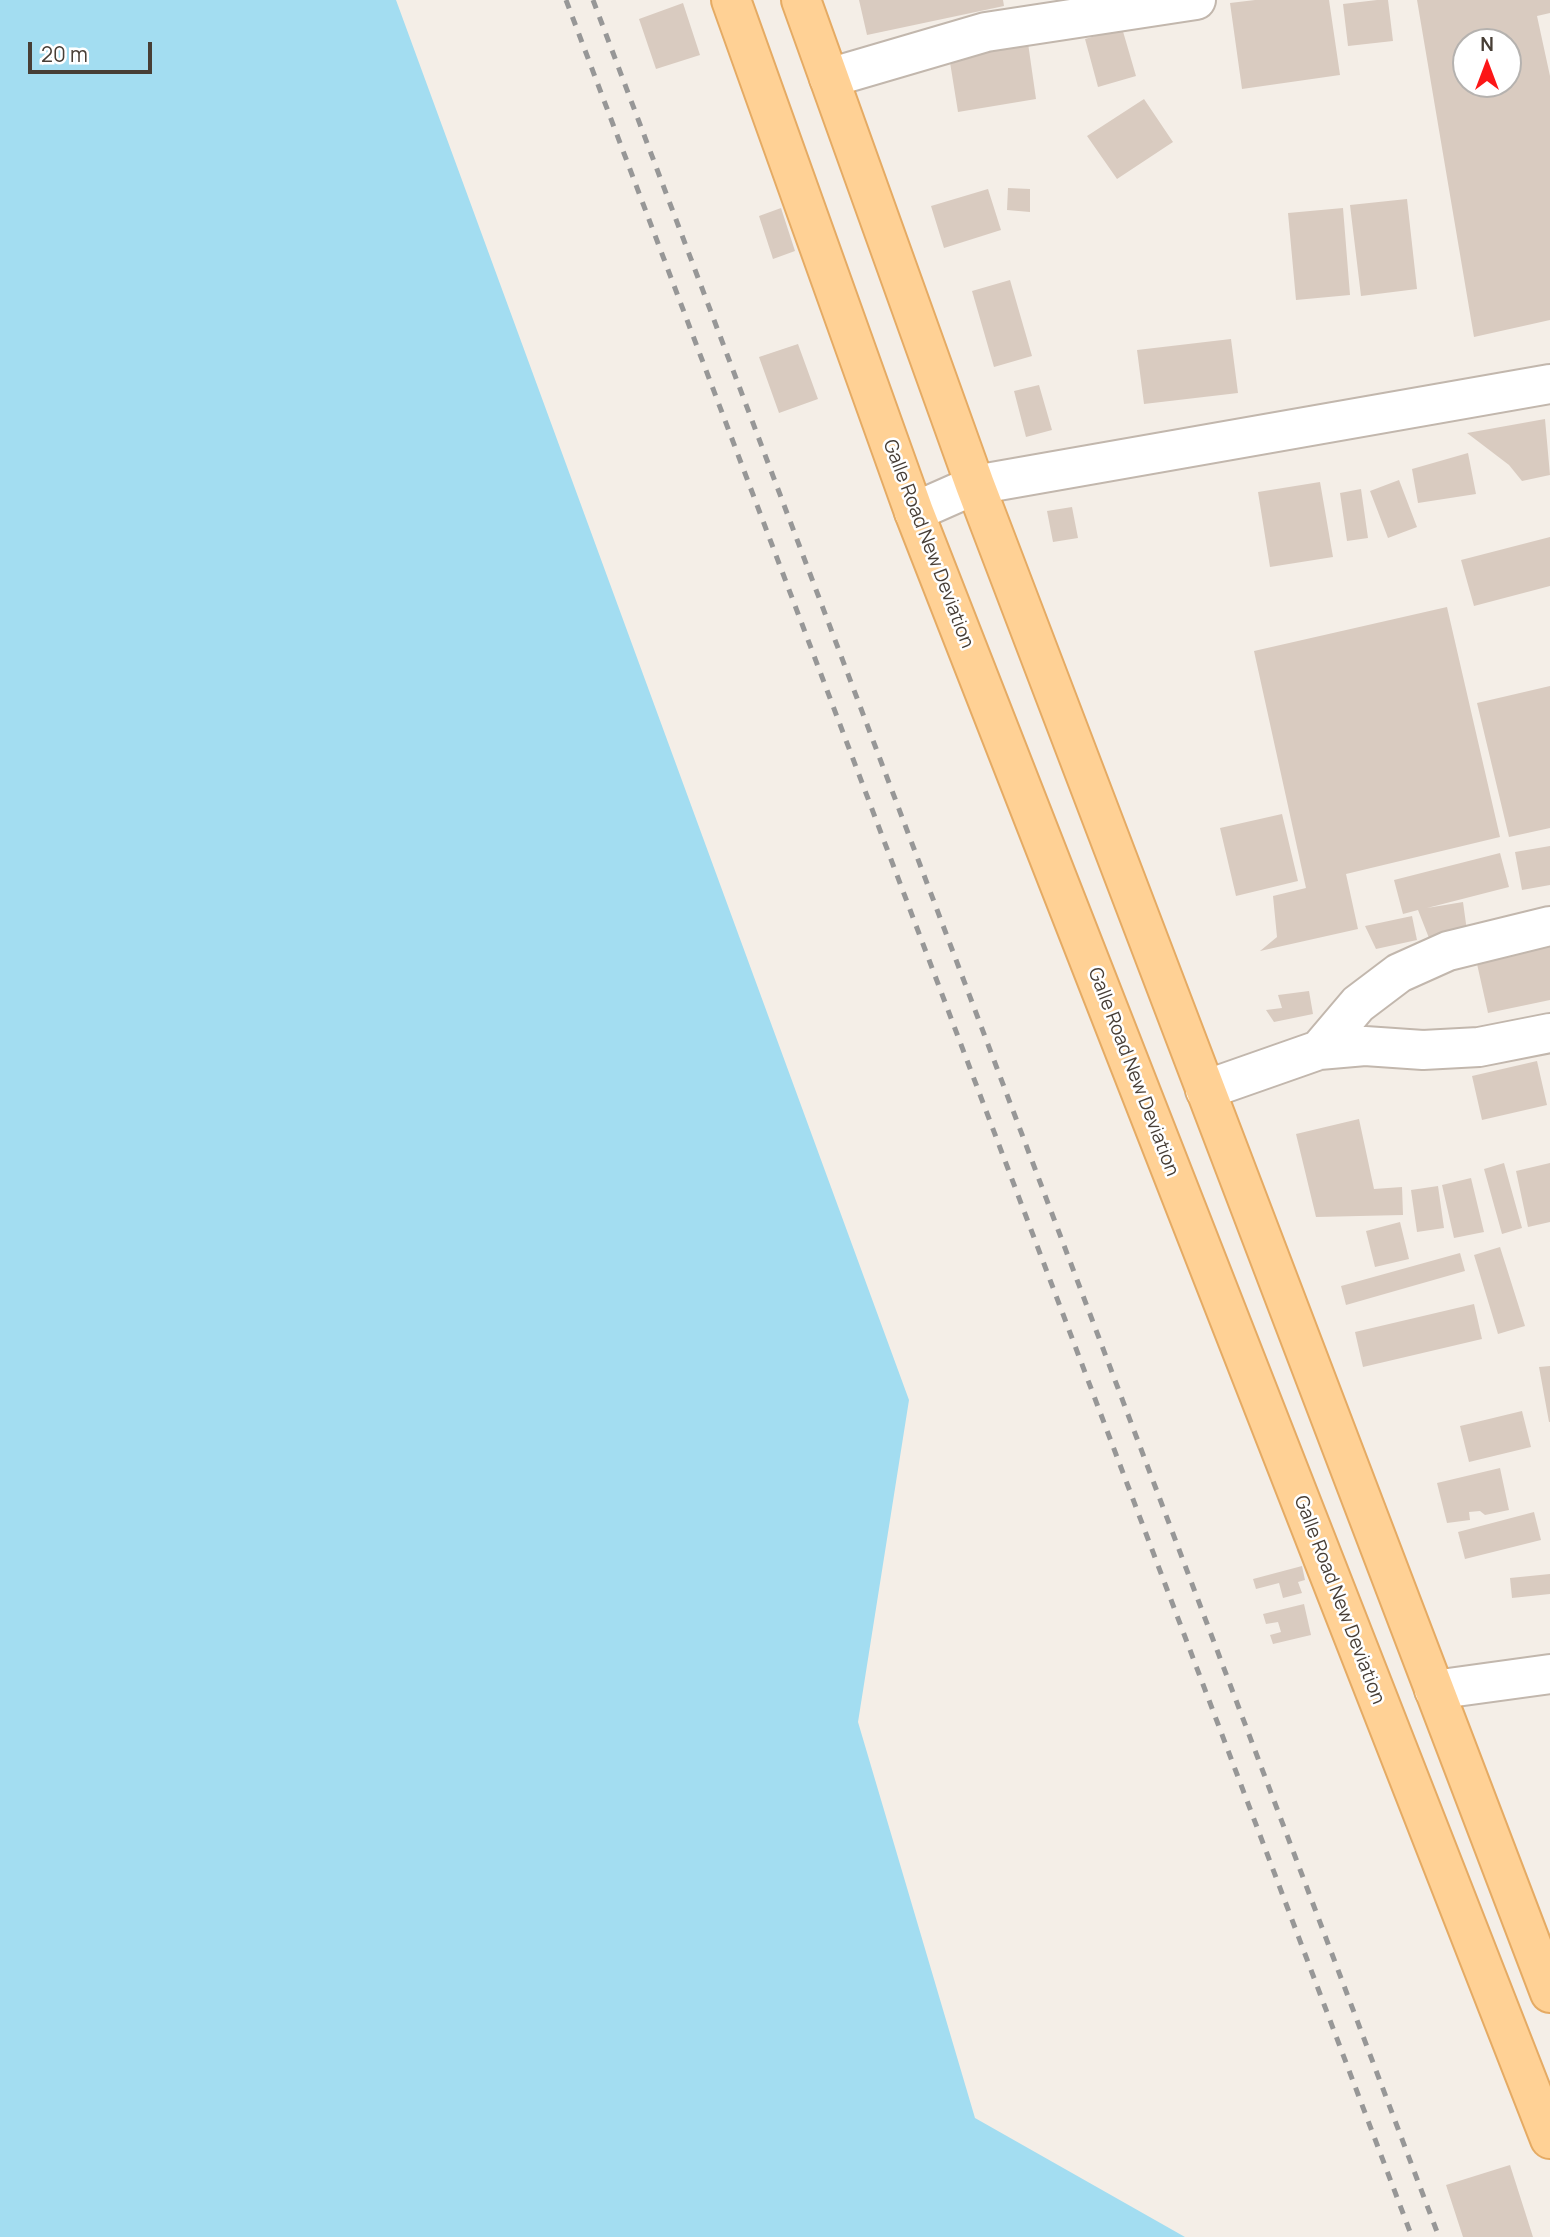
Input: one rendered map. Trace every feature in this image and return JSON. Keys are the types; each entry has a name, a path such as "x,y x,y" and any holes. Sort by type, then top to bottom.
{"main road":[{"name":"Galle Road New Deviation","path":"731,0 914,512 1550,2139"},
{"path":"801,0 975,485 1550,1993"}],"street":[{"path":"829,78 986,32 1196,0"},
{"path":"914,512 975,485 1550,384"},
{"path":"1319,1050 1358,1004 1399,973 1448,951 1550,926"},
{"path":"1206,1090 1319,1050 1365,1046 1423,1050 1479,1047 1550,1033"},
{"path":"1434,1690 1550,1674"}],"water":[{"path":"0,0 396,0 909,1400 858,1722 975,2118 1185,2237 0,2237"}],"building":[{"path":"859,0 1003,0 1004,6 867,35"},
{"path":"1255,0 1329,0 1340,75 1242,89 1230,3"},
{"path":"1388,0 1393,41 1348,46 1343,4"},
{"path":"1417,0 1550,0 1550,13 1537,16 1550,76 1550,320 1474,337"},
{"path":"683,3 700,55 656,69 639,19"},
{"path":"1122,28 1136,76 1098,87 1085,39"},
{"path":"1028,43 1036,99 958,112 949,56"},
{"path":"1144,99 1173,142 1117,179 1087,136"},
{"path":"1008,188 1030,189 1030,212 1007,210"},
{"path":"988,189 1001,230 944,248 931,206"},
{"path":"1407,199 1417,289 1361,296 1350,205"},
{"path":"781,208 795,251 773,259 759,216"},
{"path":"1343,208 1350,295 1296,300 1288,213"},
{"path":"1010,280 1032,356 994,367 972,291"},
{"path":"1231,339 1238,393 1144,404 1137,350"},
{"path":"798,344 818,399 779,413 759,357"},
{"path":"1039,385 1052,430 1026,437 1014,391"},
{"path":"1545,419 1550,475 1522,481 1509,465 1467,433"},
{"path":"1468,453 1476,494 1418,503 1412,469"},
{"path":"1399,480 1417,527 1388,538 1370,491"},
{"path":"1320,482 1333,557 1270,567 1258,492"},
{"path":"1361,489 1368,538 1347,541 1340,493"},
{"path":"1072,507 1078,538 1053,542 1047,511"},
{"path":"1550,537 1550,586 1474,606 1461,560"},
{"path":"1447,607 1500,837 1346,874 1358,929 1260,951 1277,937 1273,896 1306,888 1254,651"},
{"path":"1550,686 1550,828 1509,837 1477,703"},
{"path":"1282,814 1298,881 1236,896 1220,828"},
{"path":"1550,846 1550,885 1522,890 1515,852"},
{"path":"1500,853 1509,887 1427,908 1463,902 1467,931 1429,938 1418,910 1403,914 1394,880"},
{"path":"1412,916 1417,940 1376,949 1365,926"},
{"path":"1550,938 1550,1000 1488,1013 1475,955"},
{"path":"1309,991 1313,1014 1274,1022 1266,1010 1282,1008 1278,995"},
{"path":"1537,1061 1547,1105 1482,1120 1472,1076"},
{"path":"1359,1119 1374,1189 1402,1187 1403,1215 1316,1217 1296,1134"},
{"path":"1504,1163 1522,1228 1502,1234 1484,1169"},
{"path":"1550,1163 1550,1222 1528,1227 1516,1171"},
{"path":"1471,1178 1484,1232 1454,1238 1442,1185"},
{"path":"1438,1186 1444,1228 1417,1232 1411,1190"},
{"path":"1400,1222 1409,1259 1375,1267 1366,1231"},
{"path":"1500,1247 1525,1326 1498,1334 1474,1255"},
{"path":"1460,1253 1465,1271 1346,1305 1341,1286"},
{"path":"1474,1304 1482,1339 1363,1367 1355,1332"},
{"path":"1550,1366 1550,1422 1549,1422 1539,1367"},
{"path":"1522,1411 1531,1447 1469,1462 1460,1426"},
{"path":"1500,1468 1509,1510 1485,1515 1480,1511 1469,1512 1470,1520 1447,1523 1437,1483"},
{"path":"1534,1512 1541,1540 1465,1559 1458,1532"},
{"path":"1302,1566 1305,1580 1298,1582 1302,1593 1283,1598 1279,1583 1256,1589 1253,1579"},
{"path":"1550,1574 1550,1594 1512,1598 1510,1578"},
{"path":"1304,1604 1311,1635 1273,1644 1270,1635 1281,1632 1278,1622 1266,1624 1263,1614"},
{"path":"1510,2165 1533,2237 1463,2237 1446,2185"}],"railway":[{"path":"566,0 1412,2237"},
{"path":"593,0 1439,2237"}]}
